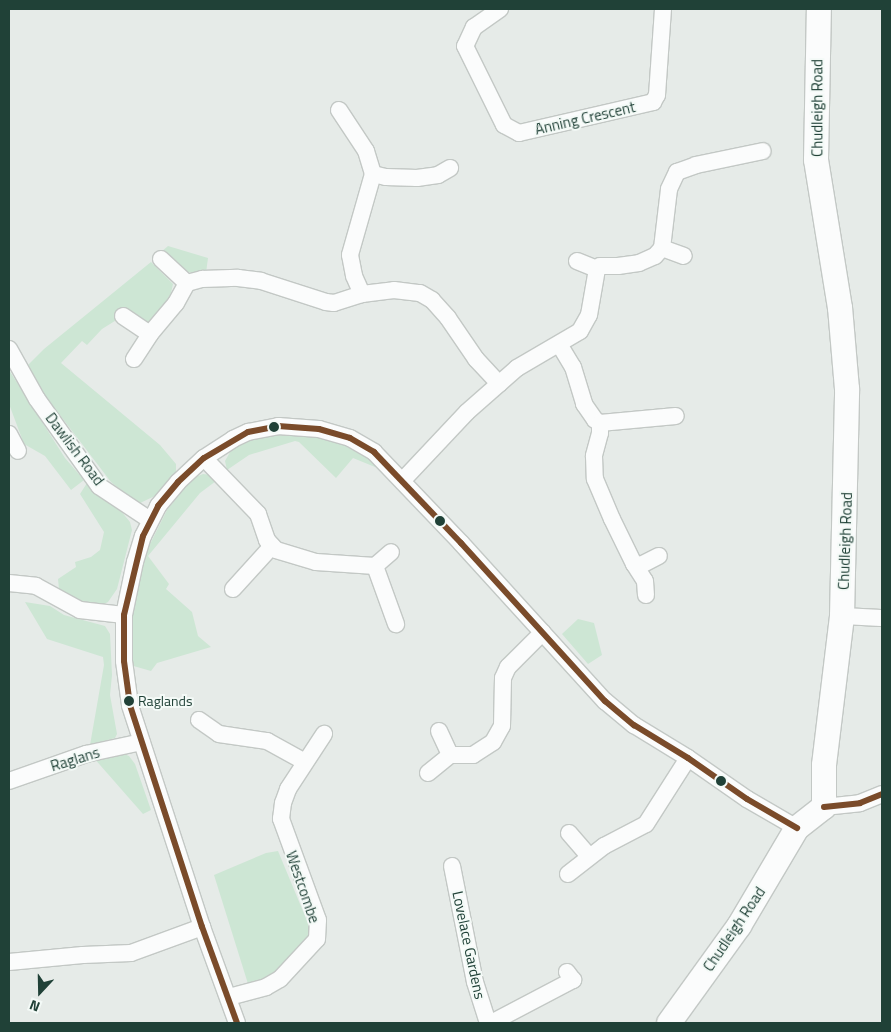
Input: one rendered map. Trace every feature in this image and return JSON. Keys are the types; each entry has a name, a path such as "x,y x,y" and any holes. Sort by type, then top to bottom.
{"street":[{"name":"Anning Crescent","path":"500,9 474,27 466,46 504,125 519,132 653,102 658,96 663,9"},
{"name":"Chudleigh Road","path":"671,1023 739,926 797,828 824,807 824,765 842,616 847,389 840,308 816,160 819,9"},
{"path":"339,110 366,151 373,174 352,242 350,255 354,276 362,294"},
{"path":"402,480 437,443 517,368 580,331 586,322 597,269 600,266 618,266 639,262 655,256 662,248 669,188 677,172 696,165 763,151"},
{"path":"373,174 386,178 417,178 438,174 450,168"},
{"path":"662,248 684,256"},
{"path":"161,258 187,283"},
{"path":"577,261 597,269"},
{"path":"134,359 150,334 176,304 187,283 202,279 238,278 261,281 297,295 330,303 362,294 403,290 427,296 448,318 476,359 499,384"},
{"path":"124,316 150,334"},
{"path":"559,344 573,367 584,404 595,420 600,423 676,416"},
{"name":"Dawlish Road","path":"9,349 37,398 99,486 150,520"},
{"path":"600,423 600,433 594,456 595,479 634,564 645,581 646,595"},
{"path":"237,1023 202,927 130,705 126,687 124,616 135,562 150,520 178,482 204,458 233,439 248,432 278,426 319,429 350,438 367,447 382,459 402,480 605,701 624,718 688,758 722,783 797,828"},
{"path":"9,434 18,451"},
{"path":"204,458 258,514 264,534 272,546 281,552 316,562 375,566 390,552"},
{"path":"233,588 272,546"},
{"path":"634,564 641,565 659,556"},
{"path":"375,566 396,624"},
{"path":"9,583 36,586 80,610 124,616"},
{"path":"842,616 882,618"},
{"path":"428,773 450,754 473,755 482,751 498,735 502,726 503,678 508,667 543,632"},
{"path":"199,720 219,734 267,741 305,762"},
{"path":"439,731 450,754"},
{"name":"Westcombe","path":"229,997 266,987 280,979 317,939 318,920 281,819 283,803 288,789 324,734"},
{"name":"Raglans","path":"9,781 86,754 142,742"},
{"path":"568,874 589,856 646,824 688,758"},
{"path":"824,807 860,803 882,794"},
{"path":"569,833 589,856"},
{"name":"Lovelace Gardens","path":"452,866 475,982 490,1023 573,980 567,972"},
{"path":"9,962 83,955 131,953 202,927"}],"green space":[{"path":"168,246 208,258 206,273 185,272 160,253"},
{"path":"151,262 173,284 171,293 162,309 145,327 126,314 102,329 87,345 82,341 61,363 160,445 176,464 176,474 159,494 138,504 111,482 37,385 28,365 44,349"},
{"path":"9,370 65,458 84,480 71,490 45,456 24,444 9,404"},
{"path":"274,434 313,435 340,443 367,458 380,469 353,458 336,478 299,442 295,441 249,455 227,470 225,461 233,447 259,437"},
{"path":"203,474 211,475 216,481 200,493 148,556 169,584 166,589 192,612 198,636 211,647 157,663 151,671 130,665 129,636 141,562 167,510 193,478"},
{"path":"87,483 121,511 130,522 132,530 117,589 108,602 102,605 74,599 59,589 58,579 76,567 75,562 91,557 100,550 104,532 80,494"},
{"path":"25,602 50,606 64,615 105,626 110,634 112,675 110,695 117,734 115,738 90,745 104,665 103,657 47,639"},
{"path":"578,619 594,623 602,655 588,664 562,634"},
{"path":"124,754 129,756 135,764 151,810 143,814 93,757"},
{"path":"278,851 310,928 309,937 284,966 249,987 214,875 266,853"}],"transit line":[{"path":"237,1023 202,927 130,705 124,661 124,615 143,536 158,506 178,482 204,458 248,432 278,426 319,429 350,438 374,452 461,543 605,701 634,725 688,758 747,799 797,828"},
{"path":"824,807 860,803 882,794"}],"place":[{"name":"Raglands","path":"129,701"}]}
